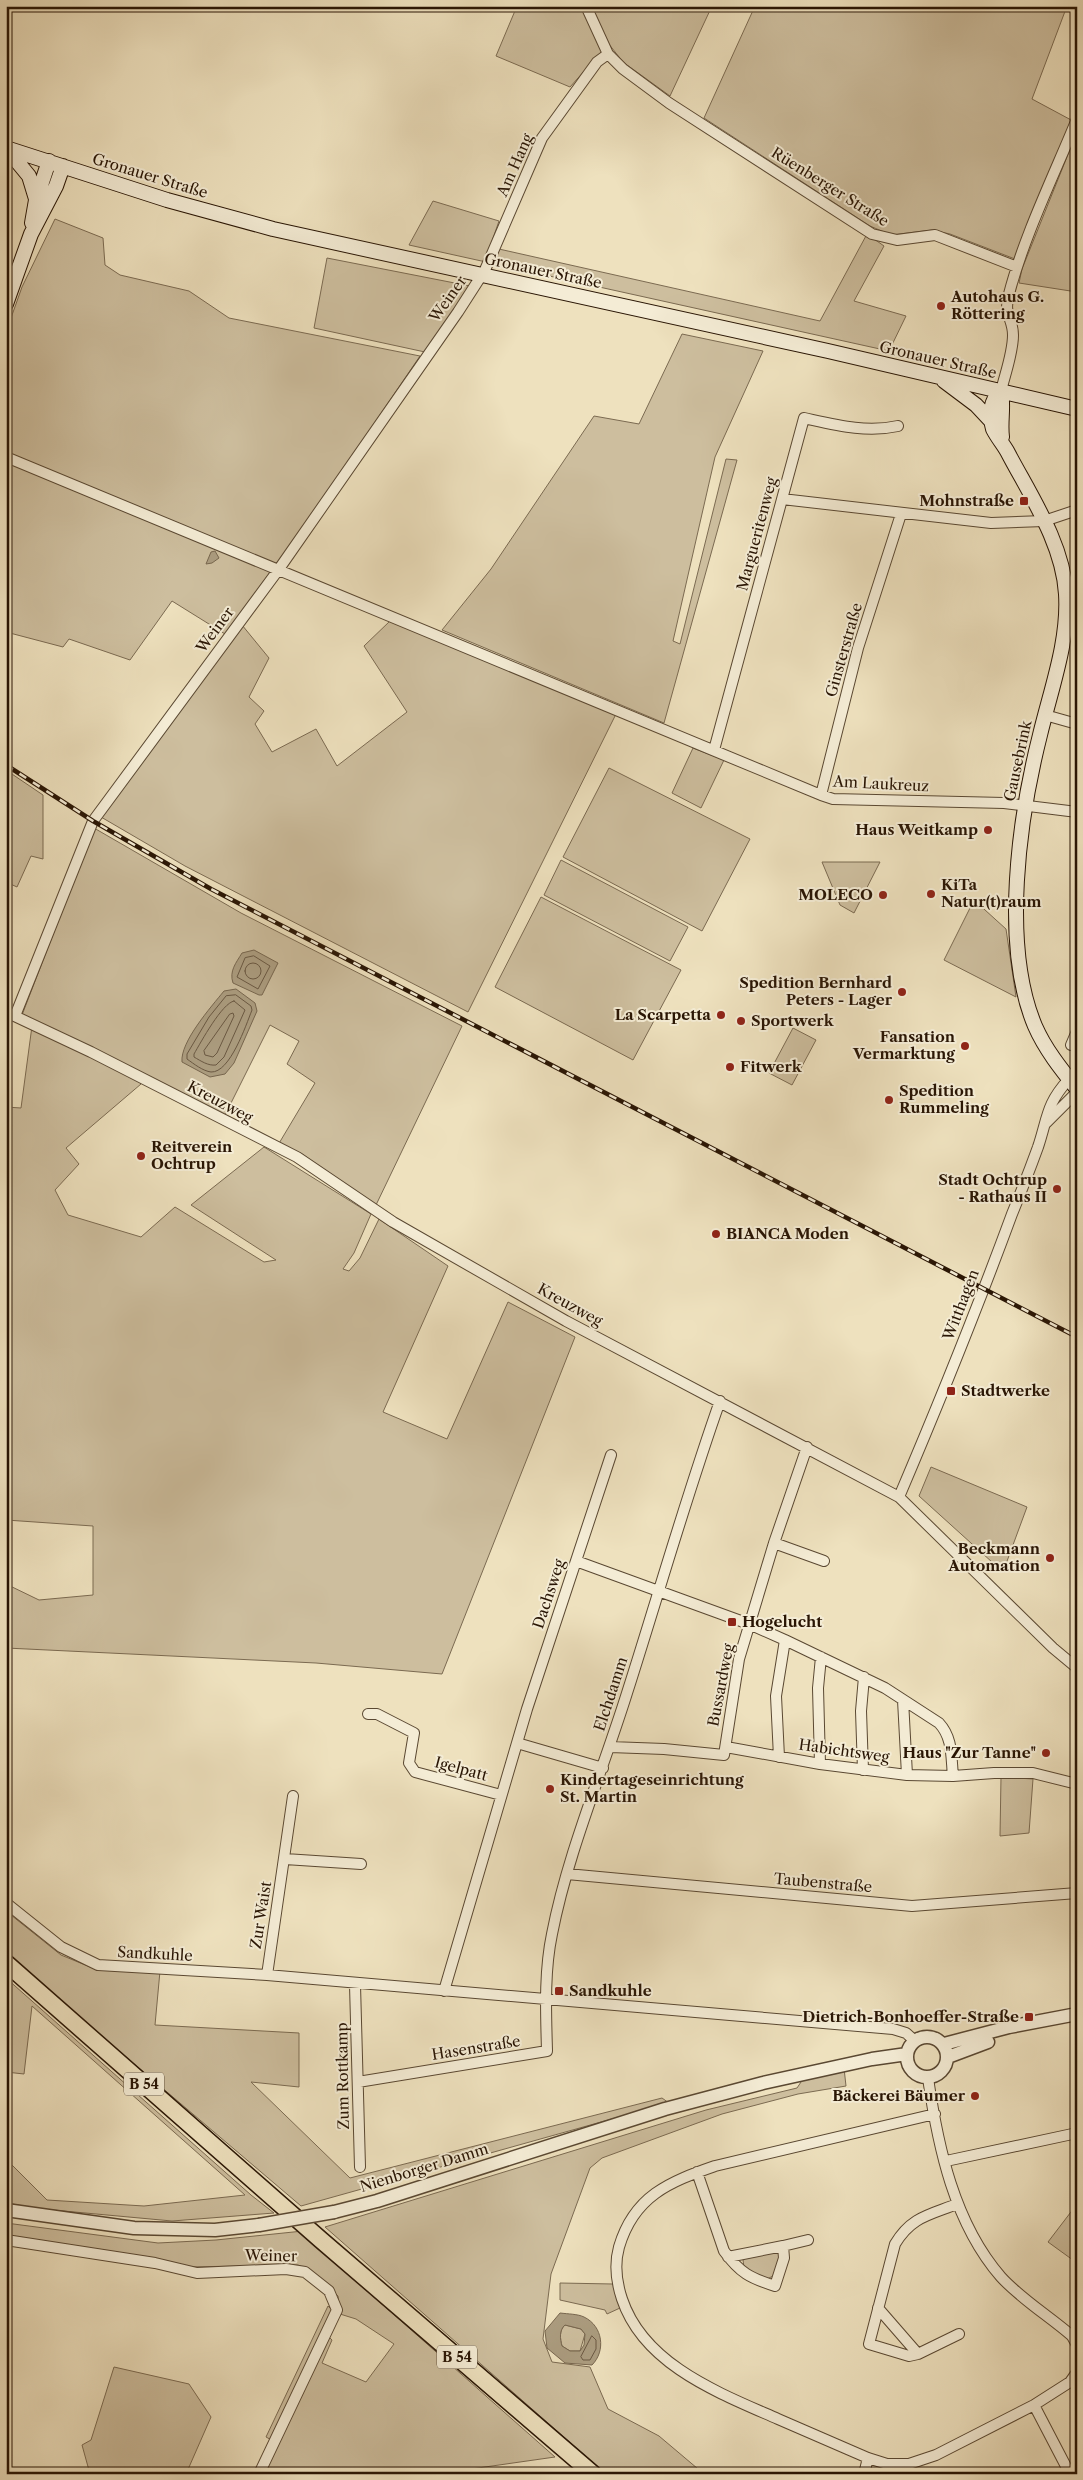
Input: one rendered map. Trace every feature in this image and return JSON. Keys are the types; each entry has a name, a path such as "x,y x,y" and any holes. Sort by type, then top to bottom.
{"highway":[{"name":"B 54","path":"6,1963 320,2240 593,2474"}],"main road":[{"name":"Gronauer Straße","path":"6,148 166,200 274,229 482,274 1077,409"},
{"path":"6,148 29,176 36,200"},
{"path":"31,234 36,200 49,161"},
{"path":"6,304 31,234 56,186 63,166"},
{"name":"Gausebrink","path":"939,378 976,405 991,421 996,436 1002,442 1044,522 1061,564 1066,600 1063,641 1025,805 1016,921 1021,984 1030,1012 1045,1046 1074,1086"},
{"path":"991,421 994,397 1001,391"},
{"name":"Gausebrink","path":"1001,391 1003,402 1000,422 1002,442"}],"street":[{"name":"Rüenberger Straße","path":"586,6 608,54 623,69 669,103 872,234 897,240 935,235 951,239 1017,267"},
{"name":"Am Hang","path":"482,274 542,138 598,62 608,54"},
{"path":"1001,391 1013,338 1013,326 1007,316 1006,306 1017,267 1077,119"},
{"name":"Weiner","path":"10,1014 93,821 279,569 482,274"},
{"name":"Margueritenweg","path":"714,750 804,418 858,429 879,430 898,426"},
{"name":"Am Laukreuz","path":"6,457 833,799 1025,805 1077,812"},
{"path":"782,499 991,523 1044,522 1077,510"},
{"name":"Ginsterstraße","path":"821,795 858,648 901,514"},
{"path":"1045,715 1077,724"},
{"name":"Kreuzweg","path":"10,1014 297,1157 416,1236 566,1321 899,1497 1053,1648 1077,1668"},
{"path":"1071,1046 1077,1031"},
{"name":"Witthagen","path":"1046,1123 1046,1114 1054,1097 1074,1086"},
{"name":"Witthagen","path":"899,1497 977,1308 1046,1123 1074,1086"},
{"name":"Elchdamm","path":"546,1998 551,1936 567,1874 610,1747 660,1591 700,1457 720,1401"},
{"name":"Bussardweg","path":"726,1747 733,1690 750,1624 774,1543 807,1447"},
{"name":"Dachsweg","path":"444,1991 501,1795 576,1560 612,1455"},
{"path":"774,1543 824,1561"},
{"path":"576,1560 750,1624 864,1677 939,1723 950,1739 953,1776"},
{"path":"779,1757 776,1696 784,1640"},
{"path":"820,1764 818,1688 821,1657"},
{"path":"863,1770 861,1711 864,1677"},
{"path":"903,1700 907,1775"},
{"name":"Igelpatt","path":"368,1714 377,1714 414,1733 409,1763 415,1772 501,1795"},
{"path":"517,1744 603,1768"},
{"path":"610,1747 664,1748 724,1755 726,1747"},
{"name":"Habichtsweg","path":"726,1747 820,1764 907,1775 953,1776 1033,1773 1077,1784"},
{"name":"Zur Waist","path":"267,1975 293,1796"},
{"path":"285,1859 361,1864"},
{"name":"Taubenstraße","path":"567,1874 912,1906 1077,1893"},
{"name":"Sandkuhle","path":"6,1903 61,1947 98,1966 267,1975 355,1985 546,1998 894,2029 906,2033 915,2041"},
{"name":"Zum Rottkamp","path":"355,1985 360,2167"},
{"name":"Hasenstraße","path":"358,2082 547,2051 546,1998"},
{"path":"944,2044 1077,2014"},
{"path":"948,2057 1015,2032 1030,2024"},
{"path":"926,2037 939,2040 944,2044 948,2057 943,2071 928,2078 917,2075 908,2060 915,2041 926,2037"},
{"name":"Nienborger Damm","path":"6,2210 142,2228 215,2230 259,2225 334,2212 377,2201 665,2109 762,2083 842,2065 908,2060"},
{"path":"928,2078 957,2204 975,2240 1002,2277 1072,2336 1077,2345"},
{"path":"935,2114 697,2172 680,2178 655,2191 638,2209 623,2232 616,2258 617,2283 627,2315 638,2332 657,2352 709,2388 868,2458 899,2465 936,2455 1034,2405 1070,2382 1077,2372"},
{"path":"946,2161 1077,2133"},
{"path":"697,2172 718,2239 728,2257 747,2277 775,2286 784,2258 784,2246"},
{"path":"957,2204 914,2221 902,2233 895,2244 870,2344 909,2356 918,2354 959,2334"},
{"name":"Weiner","path":"6,2240 155,2263 197,2273 286,2269 305,2272 329,2291 337,2310 259,2474"},
{"path":"728,2257 808,2240"},
{"path":"878,2308 918,2354"},
{"path":"1034,2405 1070,2474"},
{"path":"864,2474 868,2458"}],"shaded area":[{"path":"517,6 582,6 603,50 570,87 496,56"},
{"path":"591,6 712,6 670,96 623,62 608,43"},
{"path":"755,6 1067,6 1032,99 1073,121 1015,259 950,234 932,230 891,235 870,226 704,118"},
{"path":"1077,132 1077,292 1019,283 1022,269"},
{"path":"433,201 499,221 490,247 820,321 867,234 884,246 854,301 906,316 889,351 409,245"},
{"path":"55,219 103,238 105,265 120,275 189,291 229,318 420,356 278,565 6,453 6,332 22,287"},
{"path":"327,258 470,286 425,352 314,328"},
{"path":"682,334 763,351 715,457 673,641 680,644 726,459 737,460 664,723 442,630 491,569 594,416 639,424"},
{"path":"6,460 271,571 225,634 172,601 130,660 69,639 63,647 6,632"},
{"path":"390,621 616,714 468,1012 185,866 101,817 242,625 269,658 249,697 264,711 255,724 272,752 316,729 337,766 407,712 364,646"},
{"path":"693,748 724,760 701,808 672,793"},
{"path":"609,768 750,839 702,931 563,857"},
{"path":"6,770 43,795 43,859 31,856 17,887 6,882"},
{"path":"94,828 241,913 462,1026 376,1205 302,1154 278,1145 315,1083 287,1064 299,1041 270,1025 224,1117 22,1015"},
{"path":"561,860 688,927 670,961 544,895"},
{"path":"822,862 880,862 854,913 840,905"},
{"path":"541,897 681,970 633,1060 495,987"},
{"path":"974,900 1006,929 1016,997 944,960"},
{"path":"32,1026 141,1084 66,1148 79,1164 55,1190 68,1215 141,1237 175,1207 264,1262 276,1260 191,1205 264,1147 371,1214 354,1253 343,1269 349,1271 360,1258 379,1219 448,1266 383,1412 447,1439 508,1302 575,1337 442,1674 316,1663 6,1648 6,1584 39,1600 93,1595 93,1526 6,1520 6,1107 21,1108"},
{"path":"793,1028 816,1040 792,1085 769,1073"},
{"path":"931,1467 1027,1507 1003,1572 919,1496"},
{"path":"1001,1777 1033,1779 1029,1833 1000,1836"},
{"path":"6,1911 61,1955 95,1969 160,1971 155,2025 299,2033 299,2087 251,2082 350,2178 662,2098 669,2103 301,2206 6,1955"},
{"path":"6,1978 251,2195 274,2213 172,2221 42,2209 6,2203 6,2159 47,2200 144,2206 245,2195 32,2006 24,2074 6,2072"},
{"path":"844,2068 846,2086 798,2094 722,2114 602,2158 590,2168 551,2274 543,2339 552,2362 590,2367 608,2409 659,2436 704,2474 606,2474 325,2227 706,2110 797,2088 803,2079"},
{"path":"1077,2204 1077,2263 1048,2242"},
{"path":"6,2223 158,2243 216,2240 303,2231 349,2275 555,2457 436,2474 262,2474 277,2443 266,2437 328,2306 334,2312 324,2332 332,2340 322,2363 366,2382 394,2344 356,2319 340,2314 338,2296 316,2274 298,2265 185,2267 6,2236"},
{"path":"772,2251 778,2253 780,2259 775,2275 767,2279 751,2273 744,2267 743,2260 748,2257"},
{"path":"560,2283 613,2284 620,2308 607,2314 605,2310 560,2300"},
{"path":"565,2325 581,2329 585,2334 580,2351 570,2351 562,2346 560,2338"},
{"path":"114,2367 189,2384 211,2417 186,2474 90,2474 82,2445 91,2440"}],"water":[{"path":"215,551 219,558 212,563 206,564 211,552"},
{"path":"254,950 278,963 262,995 233,983 232,979 234,967 242,953"},
{"path":"236,989 255,1003 257,1011 234,1063 225,1074 210,1077 182,1062 183,1054 191,1035 204,1015 224,991"},
{"path":"560,2313 584,2317 599,2332 601,2346 599,2353 592,2365 565,2363 547,2348 545,2331","holes":["565,2325 581,2329 585,2334 584,2345 580,2351 570,2351 562,2346 560,2338"]}],"railway":[{"path":"6,765 93,821 211,889 1077,1337"}],"place":[{"name":"Autohaus G. Röttering","path":"941,306"},
{"name":"Mohnstraße","path":"1024,501"},
{"name":"Haus Weitkamp","path":"988,830"},
{"name":"KiTa Natur(t)raum","path":"931,894"},
{"name":"MOLECO","path":"883,895"},
{"name":"Spedition Bernhard Peters - Lager","path":"902,992"},
{"name":"La Scarpetta","path":"721,1015"},
{"name":"Sportwerk","path":"741,1021"},
{"name":"Fansation Vermarktung","path":"965,1046"},
{"name":"Fitwerk","path":"730,1067"},
{"name":"Spedition Rummeling","path":"889,1100"},
{"name":"Reitverein Ochtrup","path":"141,1156"},
{"name":"Stadt Ochtrup - Rathaus II","path":"1057,1189"},
{"name":"BIANCA Moden","path":"716,1234"},
{"name":"Stadtwerke","path":"951,1391"},
{"name":"Beckmann Automation","path":"1050,1558"},
{"name":"Hogelucht","path":"732,1622"},
{"name":"Haus \"Zur Tanne\"","path":"1046,1753"},
{"name":"Kindertageseinrichtung St. Martin","path":"550,1789"},
{"name":"Sandkuhle","path":"559,1991"},
{"name":"Dietrich-Bonhoeffer-Straße","path":"1029,2017"},
{"name":"Bäckerei Bäumer","path":"975,2096"}]}
